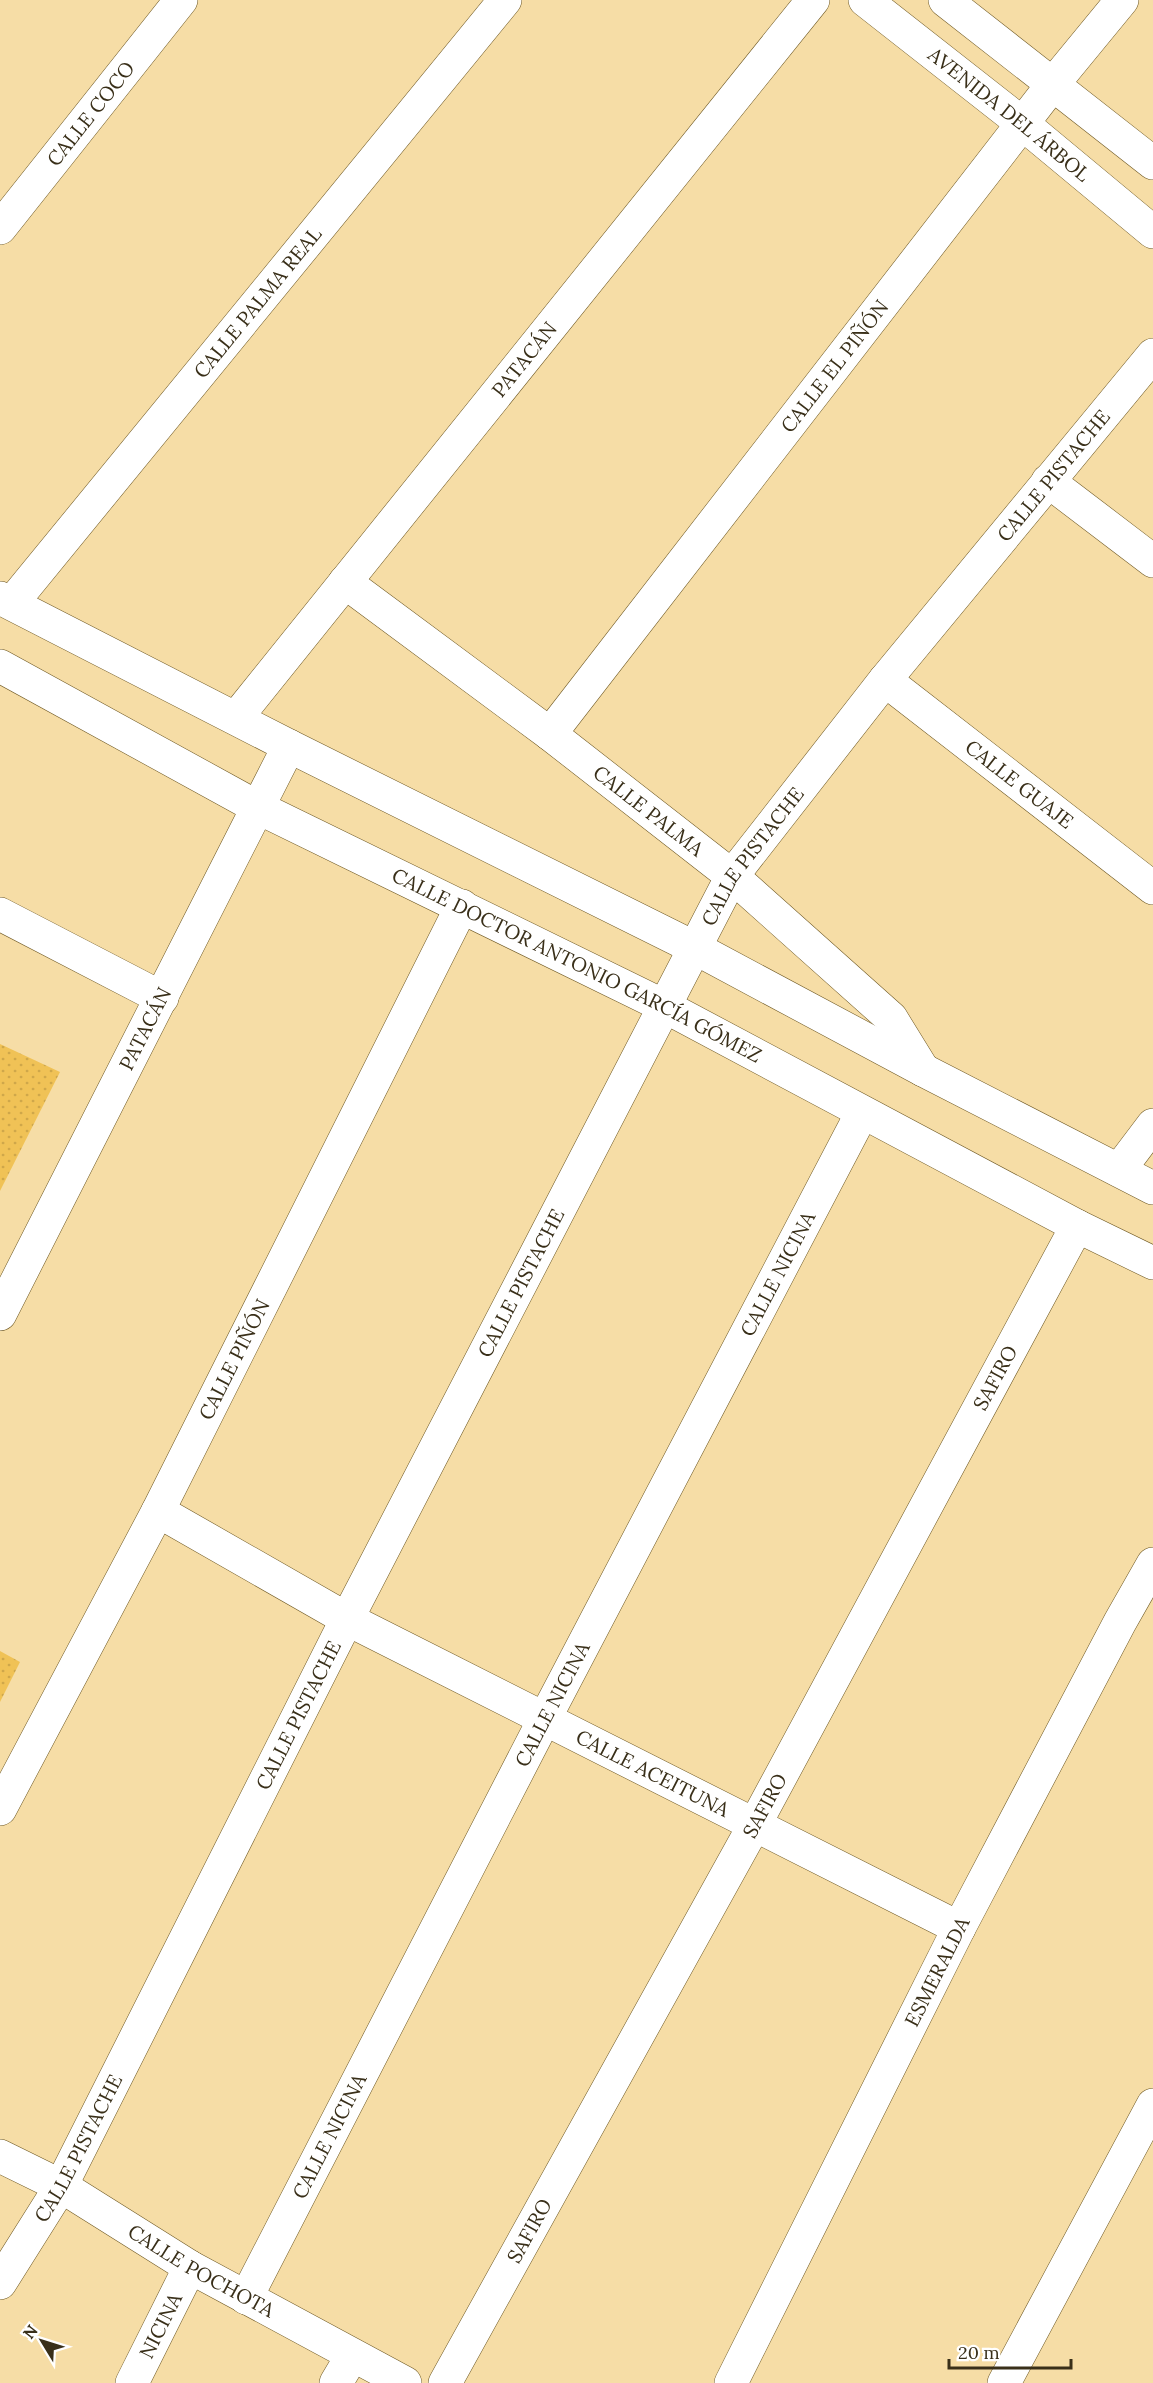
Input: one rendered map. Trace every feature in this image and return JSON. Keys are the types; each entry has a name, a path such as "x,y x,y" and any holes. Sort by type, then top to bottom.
{"street":[{"name":"CALLE COCO","path":"0,228 181,0"},
{"name":"CALLE PALMA REAL","path":"6,601 505,0"},
{"name":"PATACÁN","path":"236,718 813,0"},
{"name":"AVENIDA DEL ÁRBOL","path":"865,0 1023,124 1153,231"},
{"path":"945,0 1153,163"},
{"name":"CALLE EL PIÑÓN","path":"550,735 1053,84 1122,0"},
{"name":"CALLE PISTACHE","path":"0,2283 61,2186 347,1618 732,876 885,680 1153,355"},
{"path":"1048,481 1153,561"},
{"name":"CALLE PALMA","path":"345,582 550,735 732,876 891,1018 923,1070"},
{"path":"6,601 289,746 694,948 923,1070 1153,1188"},
{"name":"CALLE DOCTOR ANTONIO GARCÍA GÓMEZ","path":"0,666 257,807 664,1006 1077,1226 1153,1263"},
{"name":"CALLE GUAJE","path":"885,680 1153,888"},
{"name":"PATACÁN","path":"0,1314 289,746"},
{"name":"CALLE PIÑÓN","path":"0,1809 158,1511 462,906"},
{"path":"0,914 162,998"},
{"name":"CALLE NICINA","path":"246,2298 545,1718 862,1113"},
{"path":"1119,1170 1153,1125"},
{"name":"SAFIRO","path":"445,2383 754,1824 1077,1226"},
{"name":"CALLE ACEITUNA","path":"158,1511 347,1618 959,1928"},
{"name":"ESMERALDA","path":"731,2383 959,1928 1120,1622 1153,1564"},
{"path":"1004,2383 1153,2105"},
{"name":"CALLE POCHOTA","path":"0,2156 61,2186 190,2267 246,2298 344,2369 405,2383"},
{"name":"NICINA","path":"132,2383 190,2267"}],"shaded area":[{"path":"0,1044 60,1072 0,1191"},
{"path":"0,1651 20,1662 0,1702"}]}
